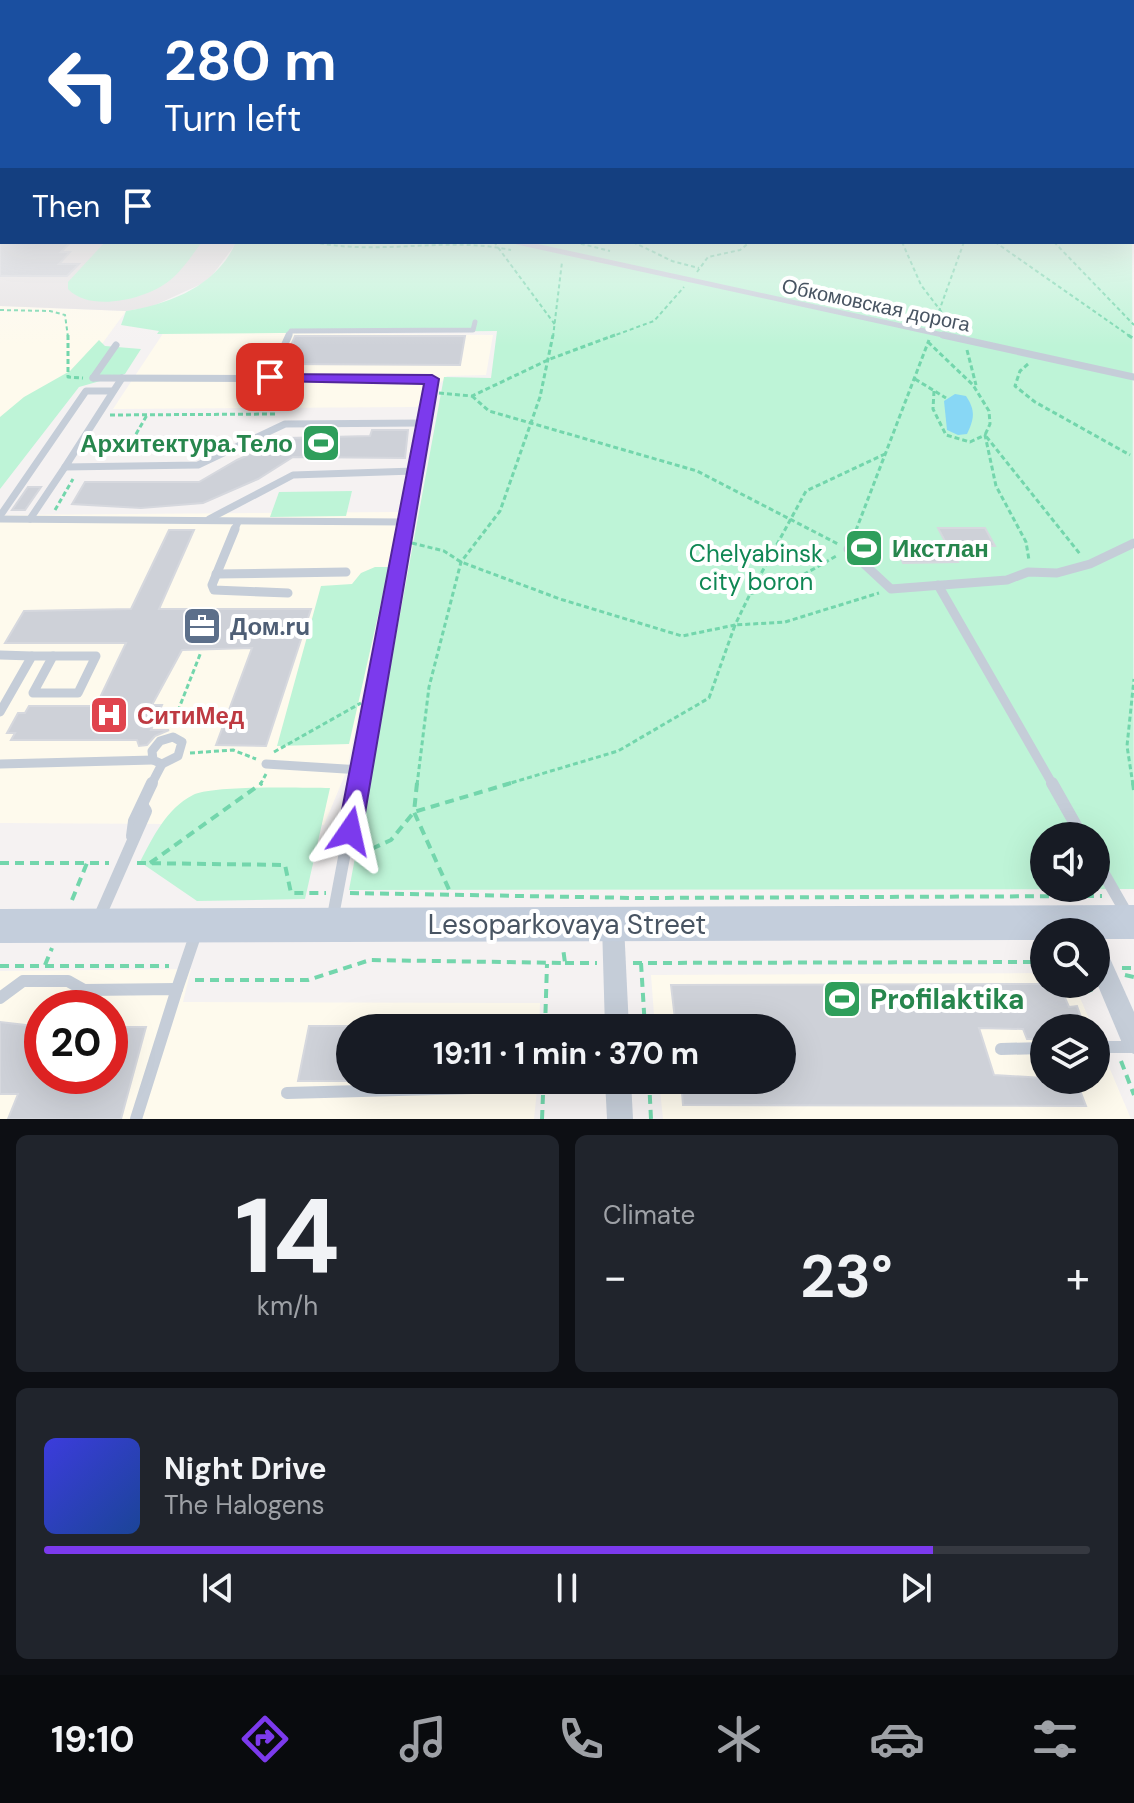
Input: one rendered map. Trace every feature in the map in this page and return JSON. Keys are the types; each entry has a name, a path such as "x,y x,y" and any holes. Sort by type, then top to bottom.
{"main road":[{"name":"Lesoparkovaya Street","path":"0,926 198,925 334,909 560,911 613,925 1030,935"}],"street":[{"path":"613,925 617,1014"},
{"path":"1110,985 1134,1041"},
{"path":"619,1094 620,1119"}],"lane":[{"name":"Обкомовская дорога","path":"526,244 1134,377"},
{"path":"270,377 291,331 473,330 475,322"},
{"path":"93,378 116,345"},
{"path":"93,378 432,379 334,909"},
{"path":"30,519 122,378"},
{"path":"0,518 86,391 113,391"},
{"path":"65,467 198,465 285,424 423,423"},
{"path":"208,519 293,475 414,471"},
{"path":"0,518 405,522"},
{"path":"238,522 212,585 214,590 222,593 288,593"},
{"path":"848,549 891,589 1007,580 1028,572 1057,573 1090,564 1134,543"},
{"path":"216,574 346,572"},
{"path":"938,585 1074,822"},
{"path":"0,655 96,656 78,693 33,693 53,656"},
{"path":"0,712 5,693 32,656"},
{"path":"0,764 131,763 157,762 174,760 182,752 182,742 173,737 155,745 157,762 143,806 146,811 140,827 132,836 95,926"},
{"path":"268,764 361,770"},
{"path":"1110,884 1127,913"},
{"path":"136,1119 198,925"},
{"path":"0,998 23,981 68,981 84,990 177,989"},
{"path":"1110,1047 1134,1047"},
{"path":"1001,1049 1030,1048"},
{"path":"287,1093 336,1092"}],"path":[{"path":"320,244 339,250 404,250 440,245 497,247 515,251"},
{"path":"495,244 556,326"},
{"path":"637,244 672,261 699,268"},
{"path":"430,390 455,397 472,396 550,359 654,321 708,257 740,250 748,244"},
{"path":"903,244 921,285 964,340 977,388 992,418 992,428 970,442 946,435 936,419 931,400 934,391"},
{"path":"750,594 803,575 848,549 963,244"},
{"path":"998,244 1134,339"},
{"path":"1056,244 1134,325"},
{"path":"451,894 414,812 429,687 461,562 500,511 550,359 563,252"},
{"path":"0,310 50,311 65,315 70,354 68,377 93,378"},
{"path":"928,342 977,388"},
{"path":"1036,356 1020,371 1015,386 1035,402 1130,455"},
{"path":"914,379 946,398"},
{"path":"472,396 489,411 697,471 848,549"},
{"path":"98,416 280,414"},
{"path":"137,455 124,455 147,415"},
{"path":"985,435 1090,564"},
{"path":"985,435 987,460 1003,500 1030,549 1028,572"},
{"path":"344,861 391,840 414,812 618,751 709,698 735,625 806,491 886,453"},
{"path":"67,513 54,508 73,478 86,475"},
{"path":"402,541 444,551 461,562 560,599 682,636 735,625 785,622 891,589"},
{"path":"173,737 170,731 201,652"},
{"path":"1134,679 1127,746 1134,790"},
{"path":"150,863 262,784 275,750 375,695"},
{"path":"182,752 199,754 233,750 268,764"},
{"path":"0,863 285,865 291,893 334,909 451,894 560,911 1127,913"},
{"path":"560,911 565,963"},
{"path":"0,966 185,966 192,967 195,981 308,980 370,960 547,963 1030,962"},
{"path":"545,1014 547,963"},
{"path":"641,963 644,1014"},
{"path":"542,1119 543,1094"},
{"path":"650,1094 651,1119"}],"shaded area":[{"path":"0,244 236,244 208,281 151,307 126,311 0,306"},
{"path":"0,306 126,311 0,484"},
{"path":"164,332 493,335 486,375 447,376 417,407 113,409"},
{"path":"399,512 347,770 324,825 0,823 0,515"},
{"path":"191,969 183,1002 540,1003 540,1014 336,1014 336,1094 537,1094 534,1119 0,1119 0,971"},
{"path":"1030,973 1030,998 1080,998 1087,1014 1030,1014 1030,1094 1110,1094 1110,1069 1131,1119 663,1119 660,1094 796,1094 796,1014 654,1014 651,975"}],"green space":[{"path":"103,244 201,244 174,277 133,298 104,302 90,300 68,289 68,282"},
{"name":"Chelyabinsk city boron","path":"235,244 1132,244 1134,889 1110,889 1110,822 1030,822 1030,889 349,890 444,377 491,378 497,331 157,334 159,331 121,325 126,311 175,298 217,270"},
{"path":"99,340 105,346 141,349 125,374 79,387 0,489 0,417 24,397 70,371"},
{"path":"352,491 346,516 270,517 279,492"},
{"path":"375,567 389,567 349,744 277,746 321,586 352,584 361,573"},
{"path":"238,788 330,788 305,899 197,901 140,862 168,816 193,795"}],"water":[{"path":"955,394 966,396 973,411 967,434 958,435 947,430 944,401"}],"building":[{"path":"0,244 69,244 61,252 70,252 59,264 79,264 67,276 0,276"},
{"path":"295,336 465,336 460,365 283,364"},
{"path":"372,430 408,430 405,458 293,457 258,479 203,503 141,508 72,504 85,482 199,482 237,460 287,438 370,436"},
{"path":"28,487 41,487 25,510 12,510"},
{"path":"938,528 985,528 995,546 950,546 958,562 903,563 895,544 946,543"},
{"path":"169,530 194,530 159,609 311,609 266,746 216,745 252,648 182,650 152,705 162,705 151,730 169,730 155,736 147,745 139,746 137,740 11,740 15,733 7,733 18,713 25,713 29,706 96,706 126,643 5,643 24,611 131,609"},
{"path":"1030,984 1030,998 1065,998 1069,1007 1077,1006 1080,1014 1030,1014 1030,1039 1027,1039 1023,1029 979,1028 994,1075 1030,1077 1030,1094 1081,1094 1086,1106 683,1105 682,1094 796,1094 796,1014 674,1014 671,985"},
{"path":"0,1022 24,1025 24,1094 128,1094 121,1119 8,1119 18,1094 0,1094"},
{"path":"309,1026 336,1026 336,1081 298,1081"},
{"path":"128,1027 146,1027 128,1093"}],"place":[{"name":"Архитектура.Тело","path":"321,443"},
{"name":"Икстлан","path":"864,548"},
{"name":"Дом.ru","path":"202,626"},
{"name":"СитиМед","path":"109,715"},
{"name":"Profilaktika","path":"842,999"}],"route":[{"path":"270,377 432,379 350,831"}]}
